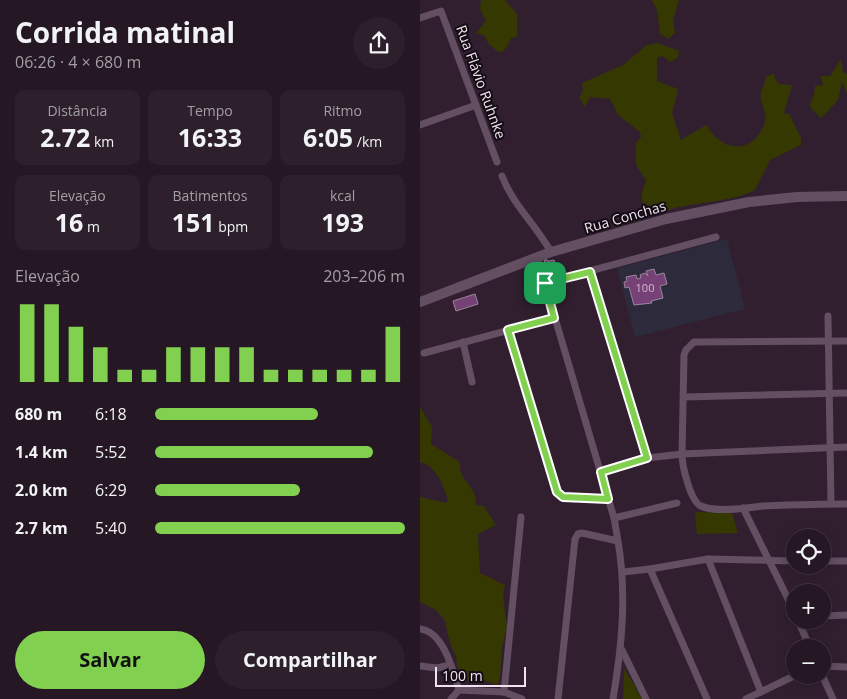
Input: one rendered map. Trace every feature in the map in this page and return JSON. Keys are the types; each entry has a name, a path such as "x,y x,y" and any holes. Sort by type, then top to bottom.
{"main road":[{"name":"Rua Conchas","path":"420,302 551,252 666,219 749,202 797,197 847,196"}],"street":[{"name":"Rua Flávio Ruhnke","path":"420,18 441,11 497,162"},
{"path":"420,125 476,105"},
{"path":"502,176 509,194 543,238 551,252"},
{"path":"545,283 716,237"},
{"path":"537,257 601,472 614,518 618,541 623,572 622,650 613,699"},
{"path":"590,272 647,458"},
{"path":"828,316 831,504"},
{"path":"424,353 554,318"},
{"path":"508,330 557,492 563,497 608,499"},
{"path":"847,341 699,340 686,350 684,360 682,454 683,467 693,496 697,503 703,507 743,508 847,504"},
{"path":"464,342 472,382"},
{"path":"684,397 847,393"},
{"path":"601,472 647,458 682,454 847,447"},
{"path":"614,518 677,503"},
{"path":"743,508 786,595"},
{"path":"504,692 521,517"},
{"path":"558,699 574,539 582,533 618,541"},
{"path":"708,559 761,692"},
{"path":"623,572 650,570 708,559 786,561"},
{"path":"831,561 847,561"},
{"path":"650,570 707,699"},
{"path":"831,616 847,615"},
{"path":"420,629 428,630 437,636 459,690"},
{"path":"622,650 646,699"},
{"path":"420,666 438,668 450,665"},
{"path":"831,666 847,667"},
{"path":"746,699 786,680"},
{"path":"826,684 833,699"},
{"path":"459,690 504,692 522,699"},
{"path":"451,699 459,690"}],"shaded area":[{"path":"481,0 505,0 517,14 517,37 511,38 503,51 498,52 488,43 485,36 476,33 486,21 480,9"},
{"path":"652,0 679,0 673,20 675,33 668,39 660,34 657,10"},
{"path":"658,43 679,51 678,58 670,62 663,56 657,58 657,81 678,89 672,113 681,140 706,125 720,141 729,145 745,145 753,141 760,133 765,122 761,91 766,77 774,73 775,79 779,84 792,85 784,113 789,114 801,138 801,145 770,160 755,190 733,198 673,208 662,212 642,202 642,193 646,180 636,165 636,143 641,137 640,132 618,115 610,99 590,97 585,107 579,98 583,90 582,83 623,65 647,45"},
{"path":"841,59 843,72 847,74 847,93 842,82 838,100 821,118 809,106 814,95 815,86 823,85 820,76 830,76"},
{"path":"727,239 745,309 635,337 617,268"},
{"path":"420,407 432,427 431,444 460,462 462,474 476,498 476,505 484,506 496,525 478,534 480,573 505,585 503,595 507,628 502,647 500,678 497,685 483,680 469,681 457,666 456,656 450,644 445,621 436,610 420,602 420,497 446,503 448,500 442,483 435,472 431,467 420,462"},
{"path":"695,512 732,513 738,533 697,534"},
{"path":"624,668 642,699 623,699"}],"building":[{"path":"544,259 554,260 557,273 552,276 547,274"},
{"path":"654,269 656,275 664,273 667,284 660,286 663,298 651,301 652,303 634,305 629,287 625,288 624,282 627,281 626,277 636,275 637,279 641,278 640,275 645,273 648,276 646,271"},
{"path":"475,294 478,304 456,311 453,301"}],"route":[{"path":"590,272 647,458 601,472 608,499 563,497 560,495 557,492 538,434 508,330 554,318 545,283 590,272"}]}
